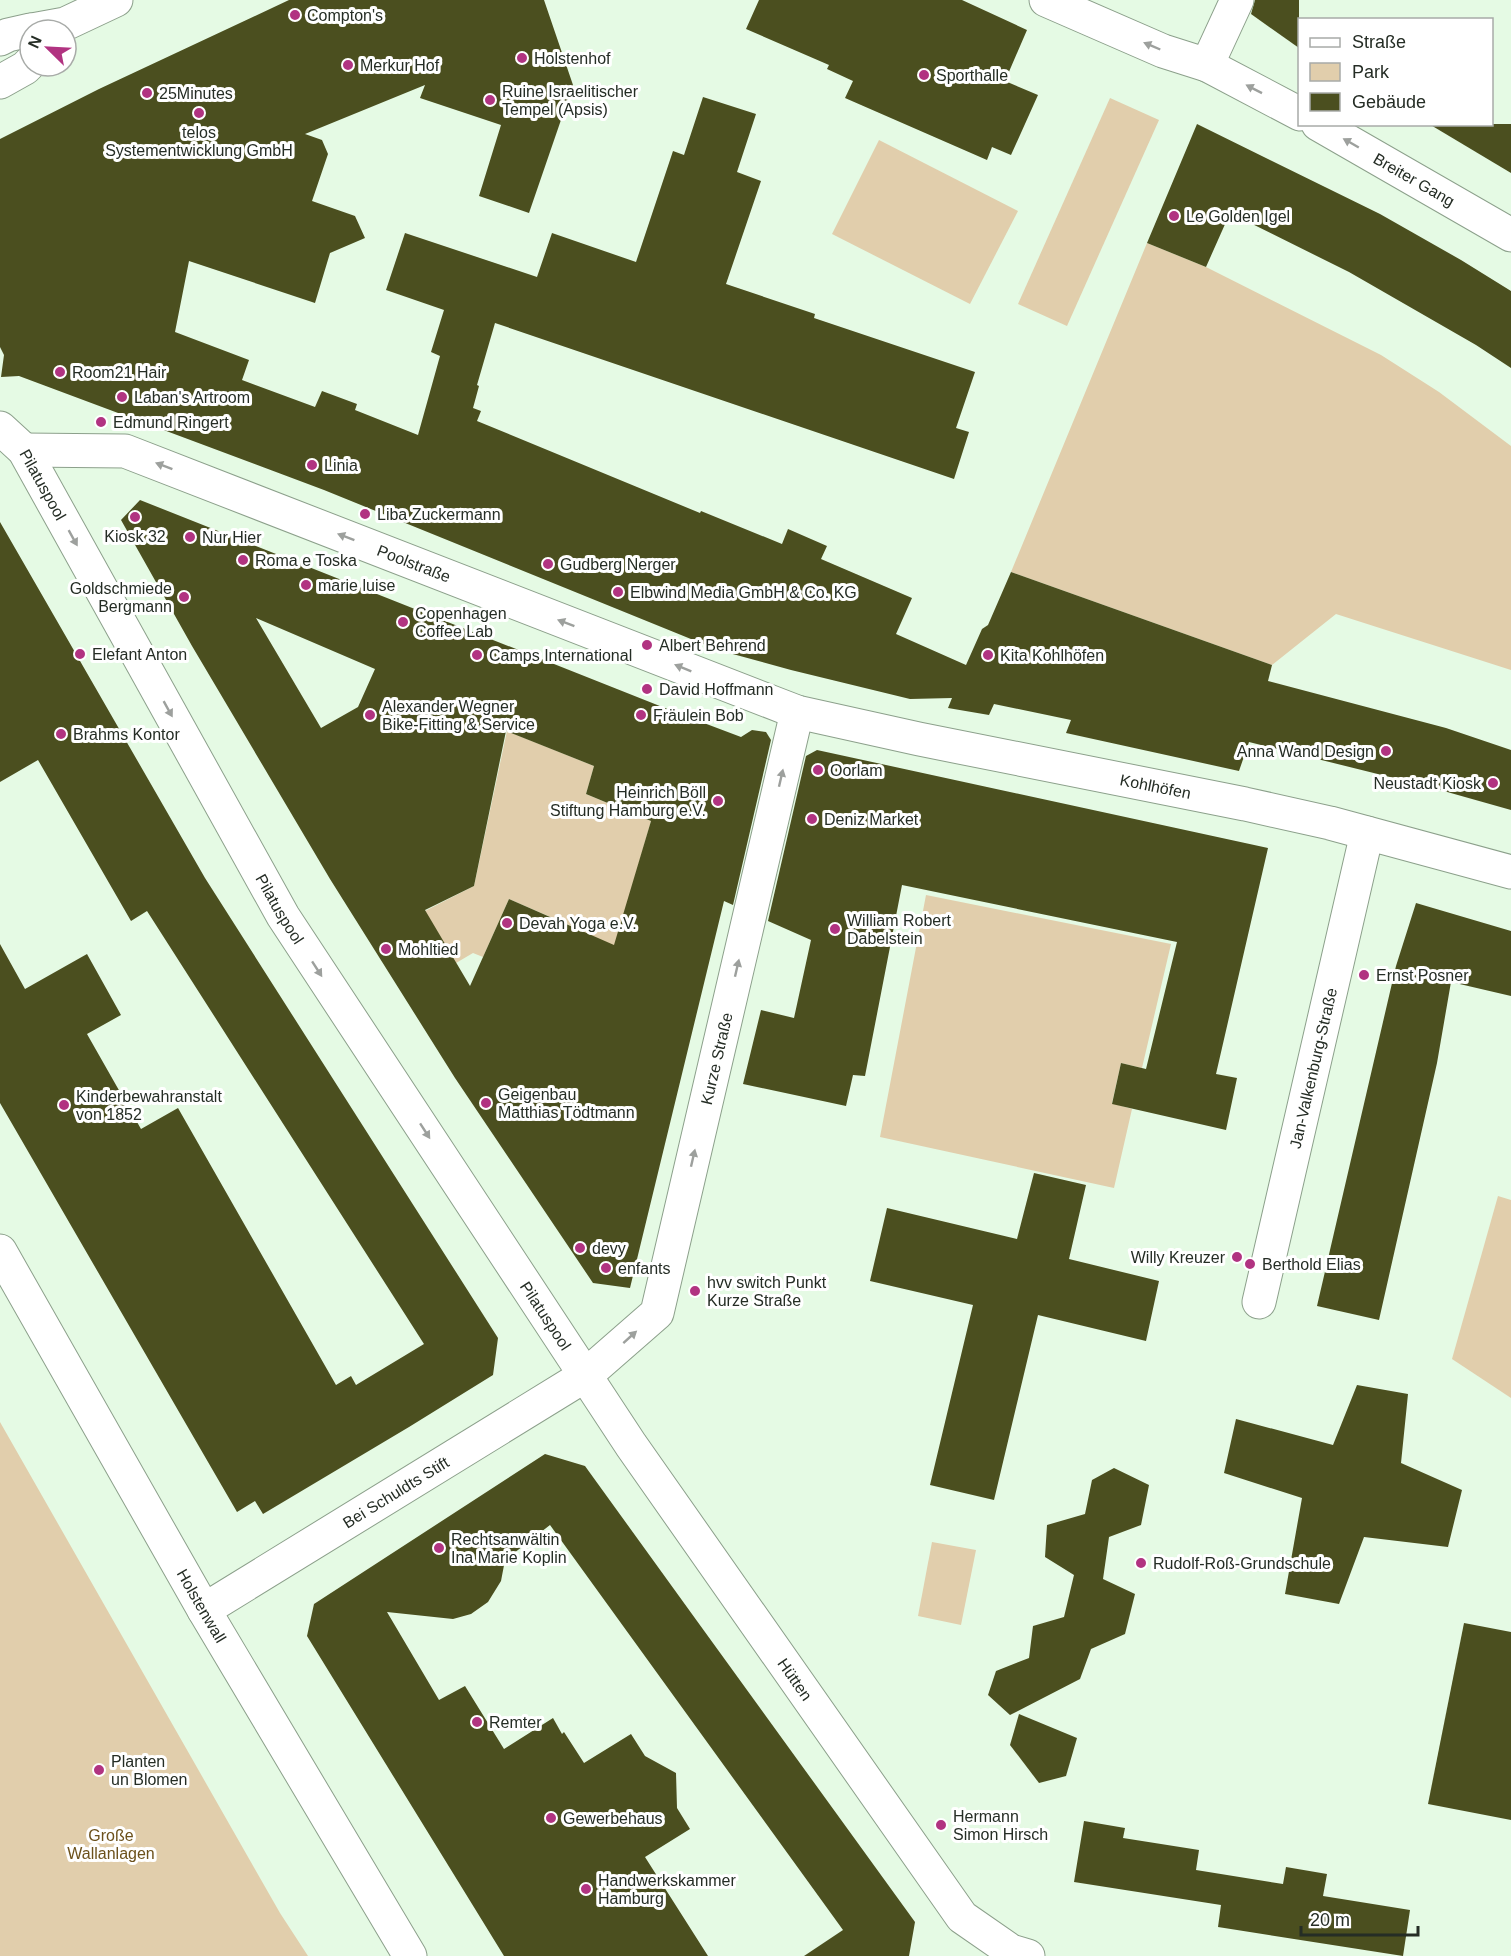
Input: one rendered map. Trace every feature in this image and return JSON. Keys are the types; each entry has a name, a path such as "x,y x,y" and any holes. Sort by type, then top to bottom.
{"street":[{"path":"78,19 116,0"},
{"path":"1046,0 1163,51 1208,65 1298,113"},
{"path":"1208,65 1238,0"},
{"path":"0,39 8,34 18,32"},
{"path":"0,82 18,72"},
{"name":"Breiter Gang","path":"1321,126 1511,235"},
{"name":"Pilatuspool","path":"0,428 24,450 282,916 586,1375"},
{"name":"Poolstraße","path":"24,450 125,451 797,712"},
{"name":"Kohlhöfen","path":"797,712 919,739 1245,804 1367,833 1511,872"},
{"name":"Kurze Straße","path":"586,1375 657,1313 797,712"},
{"name":"Jan-Valkenburg-Straße","path":"1258,1302 1367,833"},
{"name":"Holstenwall","path":"0,1251 204,1610 410,1956"},
{"name":"Bei Schuldts Stift","path":"204,1610 586,1375"},
{"name":"Hütten","path":"586,1375 637,1455 962,1917 1011,1951 1028,1956"}],"green space":[{"path":"1110,98 1159,120 1067,326 1018,304"},
{"path":"879,140 1018,211 970,304 832,234"},
{"path":"1147,243 1206,267 1381,355 1439,392 1511,446 1511,670 1336,614 1272,665 1011,572"},
{"path":"507,731 594,766 586,794 651,821 601,994 560,990 585,932 509,899 483,957 473,953 456,963 425,911 474,886"},
{"path":"926,895 1171,944 1142,1068 1121,1063 1112,1103 1132,1109 1114,1188 880,1137"},
{"path":"1498,1196 1511,1200 1511,1398 1452,1359"},
{"name":"Planten un Blomen","path":"0,1422 280,1913 308,1956 0,1956"},
{"path":"932,1542 976,1550 961,1625 918,1616"}],"building":[{"path":"289,0 544,0 573,85 529,213 479,196 501,125 420,98 425,85 305,134 322,140 328,154 312,201 355,216 365,238 330,253 315,303 189,261 175,332 249,360 242,380 315,407 322,391 357,404 355,410 418,435 440,356 431,352 444,310 386,290 405,233 537,277 552,233 636,262 673,151 684,155 703,97 756,114 737,172 761,181 726,284 815,314 814,318 975,372 956,428 969,432 954,479 495,323 477,385 479,386 473,408 481,411 477,421 700,513 701,511 782,544 788,529 827,546 821,559 912,598 896,634 966,665 982,629 988,625 1011,572 1272,665 1268,681 1446,728 1511,750 1511,810 1426,786 1249,742 1239,771 1066,733 1071,720 994,704 989,715 948,708 952,698 910,699 718,650 324,490 19,376 1,377 4,355 0,347 0,139 99,89"},
{"name":"Sporthalle","path":"759,0 962,0 1027,30 1005,81 1038,95 1011,155 992,147 987,160 845,98 853,81 827,69 829,65 746,29"},
{"path":"1255,0 1299,0 1298,47 1251,14"},
{"path":"1197,124 1380,214 1511,291 1511,368 1476,345 1349,272 1230,213 1206,267 1147,243"},
{"path":"1511,124 1511,173 1432,126"},
{"path":"140,500 741,737 752,730 766,732 771,740 733,905 724,901 630,1288 593,1283 455,1078 330,879 192,646 121,520","holes":["256,618 375,669 358,707 321,728","506,731 594,766 586,794 651,821 614,945 509,899 470,986 425,910 474,886"]},
{"path":"0,522 205,878 498,1338 493,1375 263,1514 255,1501 237,1512 0,1103 0,944 25,989 87,954 121,1015 87,1034 141,1129 178,1108 336,1385 351,1376 356,1385 424,1344 147,911 131,921 38,760 0,782"},
{"path":"817,750 1268,848 1216,1074 1237,1078 1226,1130 1112,1104 1121,1063 1146,1069 1177,942 902,885 865,1076 853,1075 846,1106 743,1084 761,1010 794,1018 811,940 768,921 806,756"},
{"path":"1416,903 1511,931 1511,996 1451,982 1437,1063 1379,1320 1317,1306 1396,966"},
{"path":"1034,1173 1086,1185 1069,1259 1159,1281 1146,1341 1038,1315 994,1500 930,1485 973,1305 870,1281 887,1208 1017,1239"},
{"path":"1357,1385 1408,1394 1401,1463 1462,1490 1448,1547 1364,1537 1339,1604 1285,1594 1302,1498 1224,1473 1236,1419 1333,1445"},
{"path":"545,1454 585,1466 915,1922 909,1956 804,1956 843,1930 550,1525 505,1560 501,1581 488,1602 471,1614 453,1619 387,1612 439,1700 465,1686 504,1749 553,1718 584,1763 631,1734 645,1756 676,1773 677,1808 690,1829 645,1857 708,1956 504,1956 307,1636 314,1604"},
{"path":"1114,1468 1149,1485 1141,1525 1109,1537 1103,1579 1135,1594 1125,1634 1091,1649 1080,1679 1010,1715 988,1695 996,1671 1029,1658 1033,1626 1064,1617 1074,1575 1045,1557 1047,1525 1085,1514 1092,1480"},
{"path":"1464,1623 1511,1632 1511,1820 1428,1804"},
{"path":"1019,1714 1077,1738 1066,1776 1039,1783 1010,1745"},
{"path":"1084,1821 1125,1828 1123,1838 1199,1850 1196,1870 1283,1884 1286,1867 1327,1874 1323,1896 1410,1910 1403,1956 1218,1927 1221,1905 1074,1882"}],"place":[{"name":"Compton's","path":"295,15"},
{"name":"Holstenhof","path":"522,58"},
{"name":"Merkur Hof","path":"348,65"},
{"name":"Sporthalle","path":"924,75"},
{"name":"25Minutes","path":"147,93"},
{"name":"Ruine Israelitischer Tempel (Apsis)","path":"490,100"},
{"name":"telos Systementwicklung GmbH","path":"199,113"},
{"name":"Le Golden Igel","path":"1174,216"},
{"name":"Room21 Hair","path":"60,372"},
{"name":"Laban's Artroom","path":"122,397"},
{"name":"Edmund Ringert","path":"101,422"},
{"name":"Linia","path":"312,465"},
{"name":"Liba Zuckermann","path":"365,514"},
{"name":"Kiosk 32","path":"135,517"},
{"name":"Nur Hier","path":"190,537"},
{"name":"Roma e Toska","path":"243,560"},
{"name":"Gudberg Nerger","path":"548,564"},
{"name":"marie luise","path":"306,585"},
{"name":"Elbwind Media GmbH & Co. KG","path":"618,592"},
{"name":"Goldschmiede Bergmann","path":"184,597"},
{"name":"Copenhagen Coffee Lab","path":"403,622"},
{"name":"Albert Behrend","path":"647,645"},
{"name":"Elefant Anton","path":"80,654"},
{"name":"Camps International","path":"477,655"},
{"name":"Kita Kohlhöfen","path":"988,655"},
{"name":"David Hoffmann","path":"647,689"},
{"name":"Alexander Wegner Bike-Fitting & Service","path":"370,715"},
{"name":"Fräulein Bob","path":"641,715"},
{"name":"Brahms Kontor","path":"61,734"},
{"name":"Anna Wand Design","path":"1386,751"},
{"name":"Oorlam","path":"818,770"},
{"name":"Neustadt Kiosk","path":"1493,783"},
{"name":"Heinrich Böll Stiftung Hamburg e.V.","path":"718,801"},
{"name":"Deniz Market","path":"812,819"},
{"name":"Devah Yoga e.V.","path":"507,923"},
{"name":"William Robert Dabelstein","path":"835,929"},
{"name":"Mohltied","path":"386,949"},
{"name":"Ernst Posner","path":"1364,975"},
{"name":"Geigenbau Matthias Tödtmann","path":"486,1103"},
{"name":"Kinderbewahranstalt von 1852","path":"64,1105"},
{"name":"devy","path":"580,1248"},
{"name":"Willy Kreuzer","path":"1237,1257"},
{"name":"Berthold Elias","path":"1250,1264"},
{"name":"enfants","path":"606,1268"},
{"name":"hvv switch Punkt Kurze Straße","path":"695,1291"},
{"name":"Rechtsanwältin Ina Marie Koplin","path":"439,1548"},
{"name":"Rudolf-Roß-Grundschule","path":"1141,1563"},
{"name":"Remter","path":"477,1722"},
{"name":"Planten un Blomen","path":"99,1770"},
{"name":"Gewerbehaus","path":"551,1818"},
{"name":"Hermann Simon Hirsch","path":"941,1825"},
{"name":"Handwerkskammer Hamburg","path":"586,1889"}],"park label":[{"name":"Große Wallanlagen","path":"111,1844"}]}
